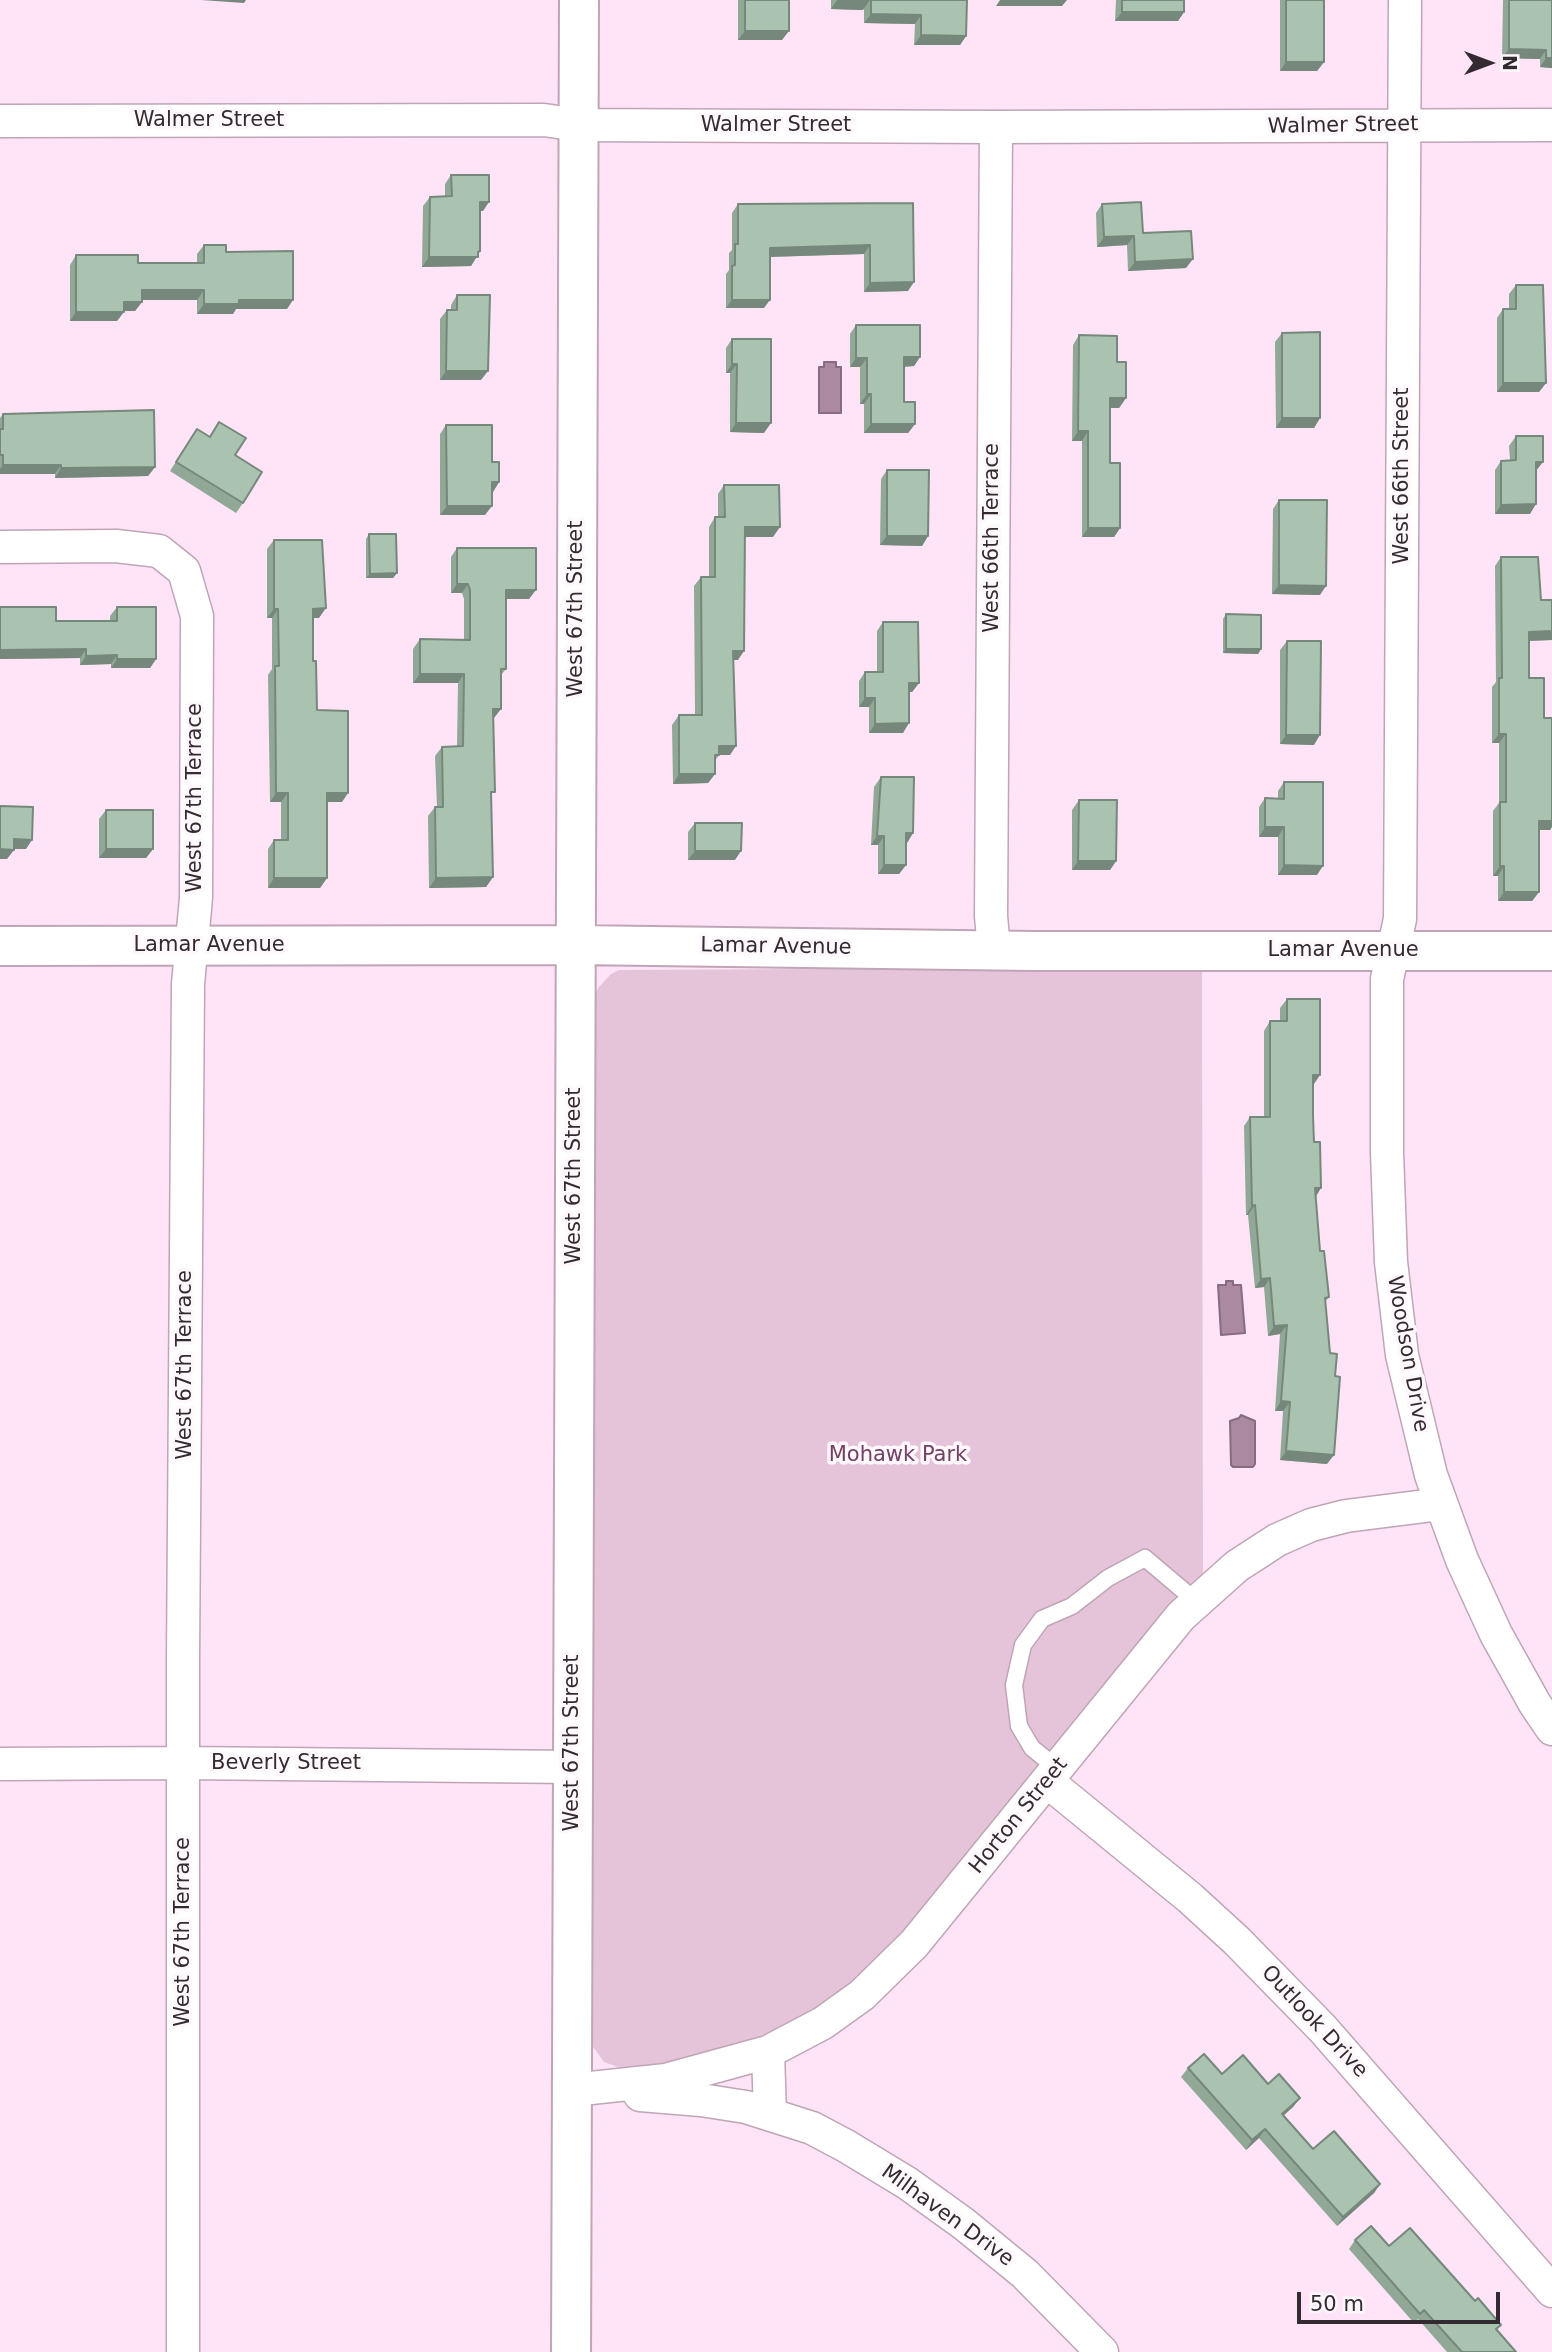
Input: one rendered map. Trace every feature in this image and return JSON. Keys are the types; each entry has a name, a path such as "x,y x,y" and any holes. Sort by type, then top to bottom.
{"street":[{"name":"West 67th Street","path":"571,2352 579,0"},
{"name":"West 66th Street","path":"1392,951 1400,919 1405,0"},
{"name":"Walmer Street","path":"0,121 544,120 579,125 996,127 1552,125"},
{"name":"West 66th Terrace","path":"994,949 992,889 996,127"},
{"name":"West 67th Terrace","path":"0,547 116,546 159,551 184,571 197,616 196,898 188,1011 183,2352"},
{"name":"Lamar Avenue","path":"0,946 576,945 1552,951"},
{"name":"Woodson Drive","path":"1392,951 1387,979 1387,1152 1391,1262 1405,1368 1431,1475 1462,1560 1496,1634 1535,1704 1552,1728"},
{"name":"Horton Street","path":"572,2090 666,2080 768,2052 823,2023 862,1995 915,1944 1181,1616 1237,1566 1277,1540 1311,1525 1373,1511 1441,1504"},
{"name":"Beverly Street","path":"0,1764 573,1767"},
{"name":"Outlook Drive","path":"1053,1775 1237,1941 1323,2029 1552,2291"},
{"path":"768,2052 770,2114"},
{"name":"Milhaven Drive","path":"572,2090 701,2100 747,2107 812,2128 846,2146 936,2203 1025,2274 1101,2352"}],"lane":[{"path":"1053,1775 1019,1726 1014,1685 1023,1645 1042,1619 1072,1606 1108,1578 1145,1558 1197,1602"}],"green space":[{"name":"Mohawk Park","path":"1202,967 1203,1574 1180,1596 1080,1713 908,1930 824,2005 770,2032 702,2059 634,2067 618,2067 604,2062 591,2044 595,994 611,974 619,970"}],"shaded area":[{"path":"824,362 836,362 836,367 841,367 841,413 819,413 819,367 824,367"},
{"path":"1226,1281 1241,1285 1245,1333 1221,1335 1218,1285 1226,1285"},
{"path":"1241,1415 1255,1421 1253,1467 1231,1465 1230,1421"}],"building":[{"path":"745,0 789,0 789,31 745,31"},
{"path":"871,0 967,0 966,36 921,35 921,15 871,14"},
{"path":"1122,0 1184,0 1184,12 1122,12"},
{"path":"1286,0 1324,0 1324,62 1286,62"},
{"path":"1509,0 1552,0 1552,58 1546,58 1546,50 1509,49"},
{"path":"451,175 489,175 489,202 480,202 478,257 429,257 430,197 452,196"},
{"path":"1141,202 1143,233 1191,231 1193,259 1135,262 1134,236 1104,237 1102,204"},
{"path":"913,203 914,282 870,283 870,245 770,248 770,300 732,300 732,266 735,265 735,244 738,244 738,204"},
{"path":"204,245 226,245 226,252 293,251 293,300 239,300 239,304 204,304 204,290 142,290 142,302 124,302 124,312 76,312 76,255 138,255 138,263 204,263"},
{"path":"1516,285 1543,285 1546,383 1503,383 1503,309 1516,309"},
{"path":"457,295 490,295 488,371 446,371 447,310 457,310"},
{"path":"856,325 920,325 920,357 904,357 904,402 915,402 915,424 871,424 871,394 867,394 867,358 856,358"},
{"path":"1320,332 1320,418 1282,418 1282,333"},
{"path":"1079,335 1117,336 1117,362 1126,362 1126,398 1110,398 1110,463 1120,463 1120,528 1088,528 1088,431 1078,431"},
{"path":"732,339 771,339 771,423 736,423 737,364 732,364"},
{"path":"154,410 155,467 61,468 61,465 3,465 3,455 0,455 0,429 3,429 3,414"},
{"path":"219,422 246,438 235,455 262,472 243,503 176,462 197,429 210,437"},
{"path":"446,425 492,425 492,462 499,462 499,482 492,482 492,506 447,506"},
{"path":"1516,436 1543,436 1543,462 1536,462 1536,504 1501,505 1501,461 1516,460"},
{"path":"887,470 929,470 928,536 887,536"},
{"path":"724,485 779,485 780,527 745,527 744,651 733,651 736,746 719,746 719,755 715,755 715,774 679,774 679,715 702,715 701,577 715,577 715,517 725,517"},
{"path":"1279,500 1327,500 1326,586 1279,585"},
{"path":"369,534 396,534 397,573 370,574"},
{"path":"274,540 322,540 326,608 313,609 317,710 348,711 348,793 327,793 327,878 274,878 274,840 288,840 288,793 276,793 275,666 279,666 278,609 274,609"},
{"path":"457,548 536,548 536,590 506,590 506,669 501,669 501,709 493,709 493,877 436,878 435,807 443,807 442,747 463,746 464,674 420,674 420,639 470,640 470,590 468,584 457,584"},
{"path":"1501,557 1538,557 1541,600 1552,600 1552,631 1529,632 1529,678 1544,678 1544,718 1552,718 1552,821 1539,821 1539,892 1504,892 1504,866 1500,866 1500,802 1506,802 1506,734 1499,734 1499,678 1502,678"},
{"path":"0,607 56,607 56,621 117,621 117,607 156,607 156,659 117,659 117,655 86,656 86,649 0,650"},
{"path":"1226,614 1261,615 1261,649 1226,649"},
{"path":"883,622 918,622 919,683 909,683 909,723 875,724 875,698 865,698 865,672 883,672"},
{"path":"1287,641 1321,641 1320,735 1286,735"},
{"path":"881,777 914,777 913,833 906,833 906,865 884,865 884,836 877,836"},
{"path":"1284,782 1323,782 1323,866 1284,865 1284,827 1265,827 1265,798 1284,799"},
{"path":"1079,800 1117,800 1116,861 1078,861"},
{"path":"0,806 33,807 32,840 14,839 14,850 0,849"},
{"path":"106,810 153,810 153,849 106,849"},
{"path":"695,823 742,823 741,851 695,851"},
{"path":"1287,999 1320,999 1320,1075 1313,1075 1313,1116 1314,1142 1320,1142 1321,1188 1315,1188 1320,1251 1324,1251 1329,1297 1325,1298 1330,1353 1337,1354 1335,1376 1340,1377 1334,1455 1286,1451 1290,1402 1281,1401 1287,1325 1274,1326 1270,1278 1261,1279 1255,1205 1252,1206 1250,1117 1270,1117 1270,1021 1287,1021"},
{"path":"1204,2054 1222,2074 1243,2055 1268,2084 1279,2074 1300,2098 1282,2114 1313,2149 1334,2131 1380,2184 1343,2217 1265,2129 1252,2140 1188,2068"},
{"path":"1371,2226 1389,2246 1410,2228 1475,2301 1478,2298 1501,2325 1496,2329 1516,2352 1462,2352 1424,2310 1420,2314 1355,2240"}]}
